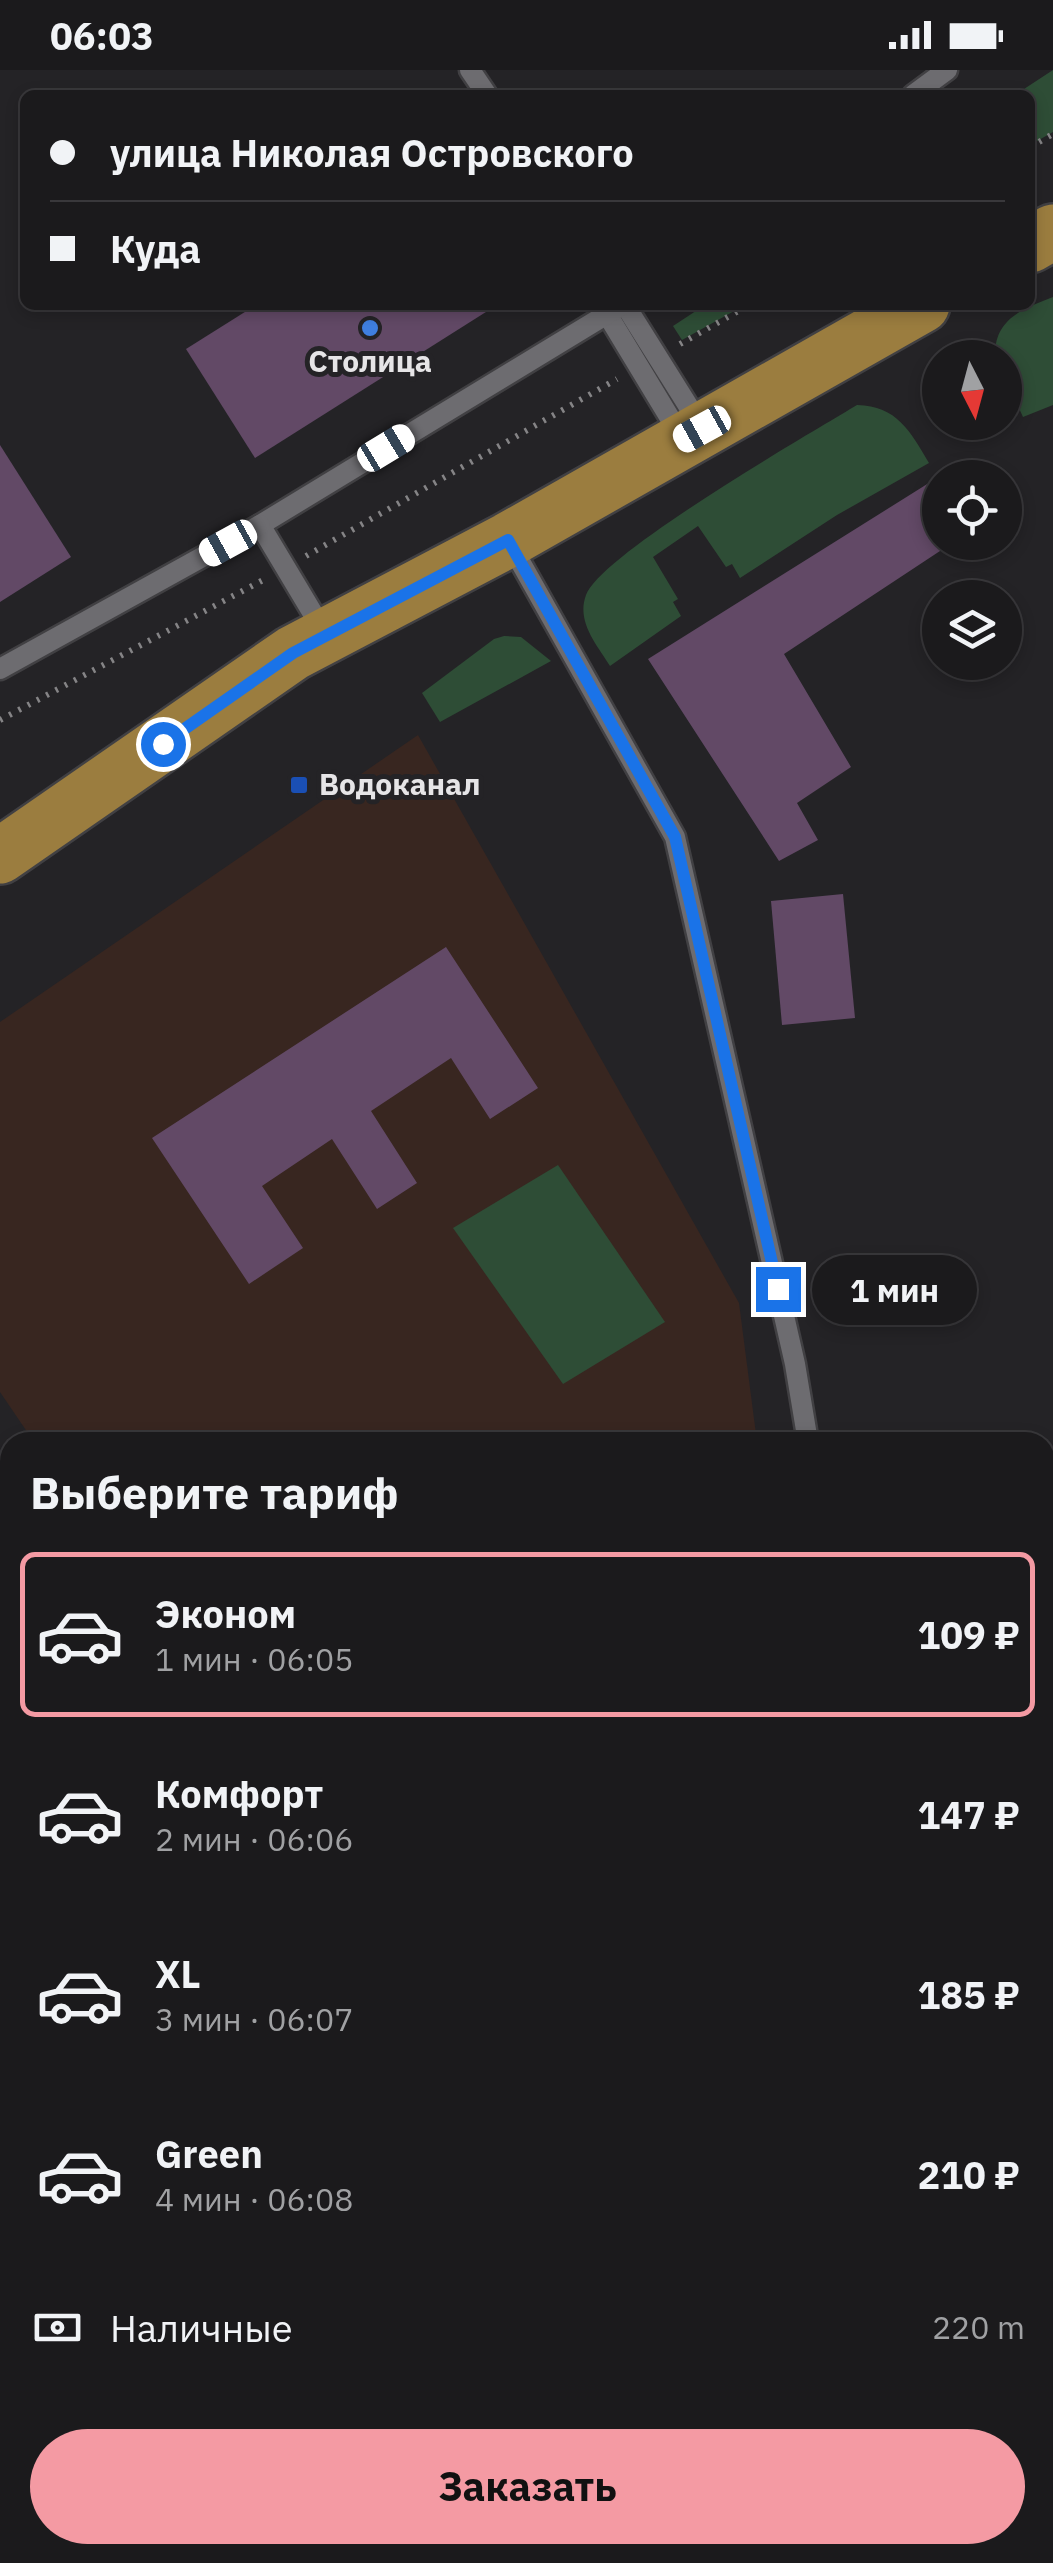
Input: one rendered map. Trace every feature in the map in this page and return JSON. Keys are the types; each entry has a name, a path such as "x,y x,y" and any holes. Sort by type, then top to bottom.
{"main road":[{"path":"0,856 293,653 508,540 913,310"}],"lane":[{"path":"920,90 948,70"},
{"path":"0,669 260,525 615,310"},
{"path":"619,310 693,435"},
{"path":"260,525 326,635"},
{"path":"508,540 675,837 795,1364 806,1432"}],"path":[{"path":"0,720 288,567 740,310"}],"shaded area":[{"path":"418,735 739,1303 756,1432 27,1432 0,1392 0,1022"}],"green space":[{"path":"1053,70 1053,132 1035,142 1035,90 1023,90"},
{"path":"1053,297 1053,405 1023,417 1022,340 997,340 1012,317 1024,310 1035,310 1035,304"},
{"path":"697,310 736,310 682,340 673,326"},
{"path":"857,405 882,410 901,422 927,460 922,460 922,467 837,515 740,578 732,564 726,567 698,526 653,557 678,599 673,602 681,616 610,666 589,633 584,615 586,595 600,576 628,552 754,467"},
{"path":"521,637 551,661 440,722 422,693 494,639"},
{"path":"558,1165 665,1322 563,1384 453,1228"}],"building":[{"path":"248,310 489,310 255,458 186,349"},
{"path":"0,445 71,557 0,602"},
{"path":"922,487 922,560 926,560 784,654 851,767 797,803 818,840 779,861 648,659"},
{"path":"843,894 855,1018 782,1025 771,901"},
{"path":"446,947 538,1088 490,1119 451,1058 371,1111 417,1183 377,1209 332,1139 262,1186 303,1248 249,1284 152,1138"}],"place":[{"name":"Столица","path":"370,328"},
{"name":"Водоканал","path":"299,785"}],"route":[{"path":"163,744 293,653 508,540 675,837 778,1289"}]}
